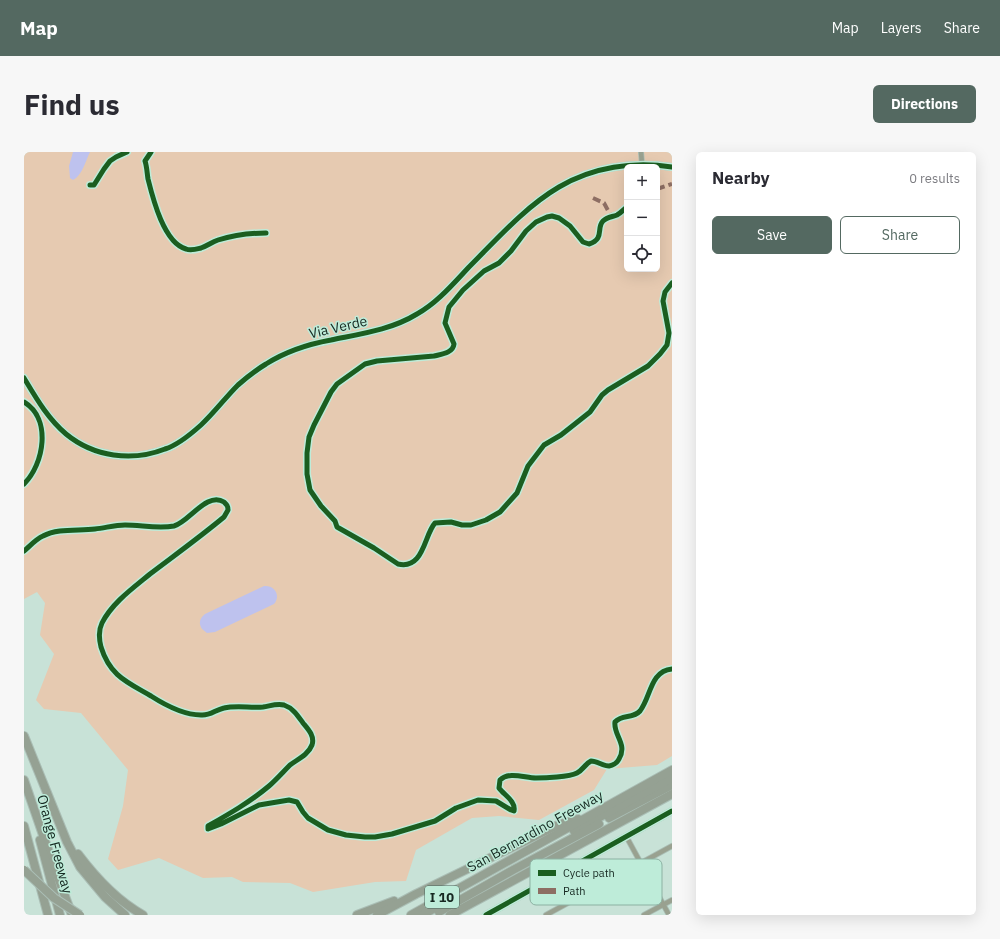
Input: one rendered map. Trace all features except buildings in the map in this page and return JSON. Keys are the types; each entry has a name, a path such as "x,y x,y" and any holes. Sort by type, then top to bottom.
{"highway":[{"path":"24,736 31,757 67,842 80,867 105,897 124,915"},
{"name":"San Bernardino Freeway","path":"411,915 672,770"},
{"path":"423,915 471,886 672,778"},
{"path":"24,780 72,915"},
{"name":"Orange Freeway","path":"24,780 60,915"},
{"path":"533,859 672,785"},
{"name":"I 10","path":"554,859 672,794"},
{"path":"377,915 416,894 560,824 594,814"},
{"name":"Orange Freeway","path":"24,826 48,915"},
{"path":"61,826 86,864 104,886 118,899 142,915"},
{"path":"433,915 530,861"},
{"path":"24,870 54,898 80,915"},
{"name":"I 10","path":"450,915 530,872"},
{"path":"357,915 416,894"}],"main road":[{"name":"Via Verde","path":"24,378 39,402 57,425 65,433 87,447 109,455 131,456 167,449 184,439 201,425 239,384 266,364 283,355 304,347 329,340 376,331 398,324 418,314 438,298 536,203 559,187 580,177 604,169 624,166"},
{"name":"Via Verde","path":"660,166 672,167"},
{"path":"585,859 672,811"},
{"path":"486,915 530,890"}],"street":[{"path":"642,152 642,164"},
{"path":"626,836 639,859"},
{"path":"648,859 672,846"},
{"path":"662,900 670,915"},
{"path":"644,915 672,900"},
{"path":"546,915 564,905"}],"shaded area":[{"path":"24,152 672,152 672,756 657,765 607,769 594,790 539,820 499,816 472,818 416,850 406,881 375,882 313,892 290,883 243,882 232,877 203,878 159,858 118,870 108,859 123,806 128,770 81,713 44,709 36,700 54,654 40,635 45,603 37,592 24,599"}],"water":[{"path":"73,152 90,152 79,175 73,180 70,178 69,166"},
{"path":"264,586 271,587 276,592 277,598 274,604 215,632 207,633 202,629 200,621 205,614"}],"marked path":[{"path":"660,188 672,184"},
{"path":"593,198 604,203 611,216"}],"cycle path":[{"path":"90,185 94,185 110,161 127,152"},
{"path":"151,152 145,161 153,198 166,229 171,238 178,245 188,250 194,250 218,240 230,237 266,233"},
{"path":"24,378 43,408 54,422 77,442 89,448 114,455 140,455 165,449 179,442 193,432 238,385 255,371 273,360 289,352 314,344 386,328 424,310 444,293 523,214 559,187 572,180 599,170 614,167 628,165 657,165 672,167"},
{"path":"624,209 615,216 603,221 600,227 599,236 594,242 589,244 583,242 570,226 559,218 552,216 536,222 526,231 511,251 499,263 484,271 463,290 449,307 445,323 454,344 452,349 444,354 434,356 377,361 365,364 337,384 331,392 309,437 307,474 310,490 321,506 335,521 337,527 374,548 398,564 413,562 422,550 431,528 435,523 451,522 462,525 471,525 486,520 500,512 517,493 528,466 544,445 561,435 590,412 602,395 608,390 648,366 660,354 667,345 669,333 663,301 665,292 672,283"},
{"path":"24,402 33,410 39,419 42,430 40,454 31,475 24,484"},
{"path":"24,551 40,537 49,533 121,525 162,527 174,526 186,519 198,508 211,501 218,500 227,505 228,510 224,517 150,574 117,602 106,616 99,632 101,647 109,665 114,672 127,682 168,706 194,715 204,715 229,707 263,707 281,704 293,710 310,733 313,742 305,754 290,765 262,792 239,808 208,826 208,829 259,805 289,800 297,802 308,818 328,830 346,835 365,837 392,834 435,821 456,808 478,800 496,801 514,811 513,804 499,788 500,780 504,777 512,775 536,778 563,776 577,773 591,761 609,766 616,763 622,749 616,731 615,722 621,718 634,715 640,711 655,679 659,674 672,669"},
{"path":"586,859 672,811"},
{"path":"486,915 530,890"}]}
